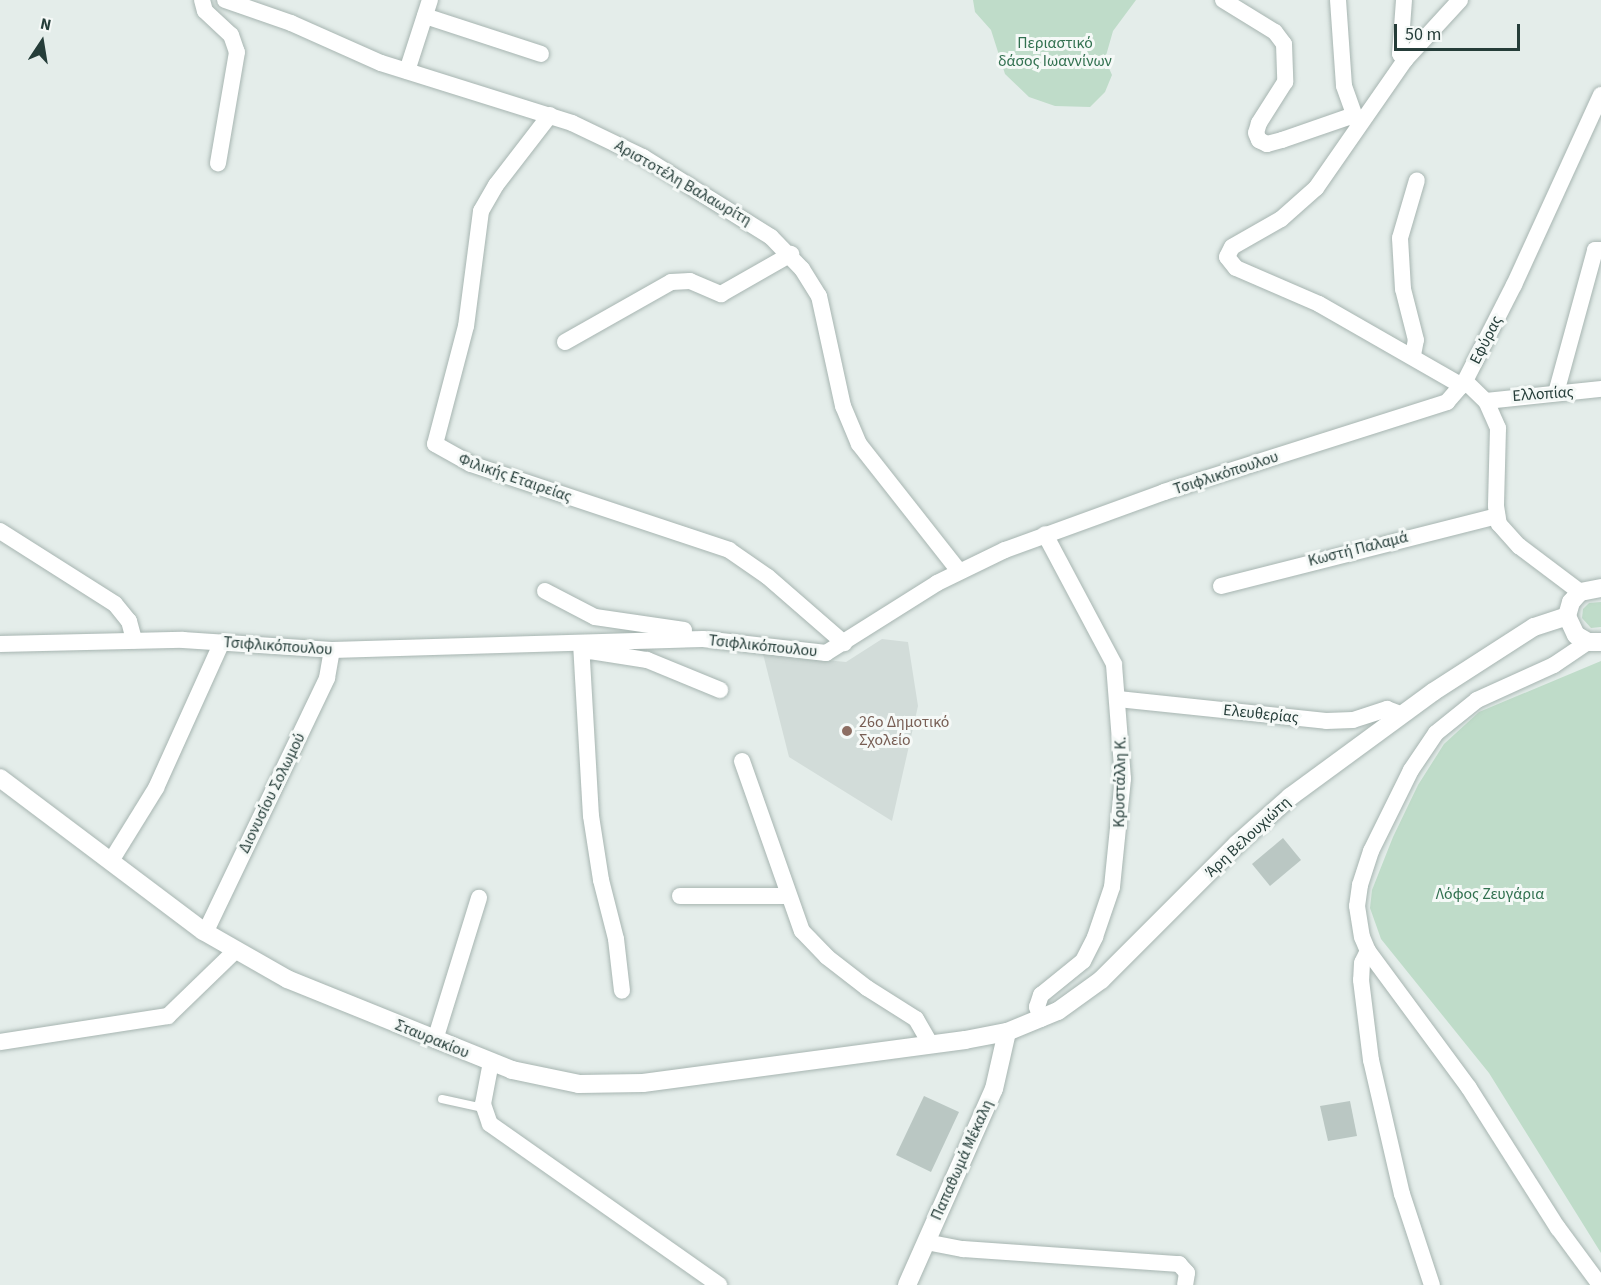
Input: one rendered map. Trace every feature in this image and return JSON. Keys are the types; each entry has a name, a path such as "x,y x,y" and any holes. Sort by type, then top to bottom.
{"street":[{"path":"202,0 205,11 231,35 237,52 218,163"},
{"name":"Αριστοτέλη Βαλαωρίτη","path":"225,0 407,71 550,115 661,167 762,231 791,254 813,286 823,308 843,406 852,431 958,570"},
{"path":"1223,0 1275,32 1284,44 1285,82 1259,123 1256,133 1259,140 1267,144 1357,122"},
{"path":"1338,0 1342,74 1357,122"},
{"path":"1404,0 1400,54 1405,60"},
{"path":"1460,0 1405,60 1357,122 1311,194 1281,219 1232,247 1227,257 1236,268 1312,300 1463,383"},
{"path":"407,71 427,8 541,54"},
{"name":"Εφύρας","path":"1497,516 1500,439 1495,417 1485,400 1463,383 1546,220 1601,95"},
{"name":"Φιλικής Εταιρείας","path":"550,115 496,185 481,212 466,326 435,444 471,464 729,550 768,577 844,643"},
{"path":"1413,355 1416,340 1402,290 1400,238 1417,180"},
{"path":"1556,393 1598,250"},
{"path":"565,342 671,282 690,281 721,294 791,254"},
{"name":"Τσιφλικόπουλου","path":"0,644 134,640 222,642 332,650 714,640 813,654 826,653 958,570 1045,534 1437,407 1463,383"},
{"name":"Ελλοπίας","path":"1485,400 1601,389"},
{"path":"1497,516 1511,539 1580,592"},
{"name":"Κωστή Παλαμά","path":"1221,586 1497,516"},
{"path":"0,531 115,604 129,621 134,640"},
{"name":"Κρυστάλλη Κ.","path":"1041,1019 1036,1007 1039,999 1089,953 1112,887 1123,779 1118,699 1108,649 1045,534"},
{"path":"1595,642 1576,635 1567,616 1570,602 1580,592 1601,588"},
{"path":"545,591 595,616 697,633 714,640"},
{"name":"Άρη Βελουχιώτη","path":"931,1045 1007,1032 1041,1019 1089,991 1268,816 1400,714 1534,627 1567,616"},
{"path":"111,861 156,788 222,642"},
{"path":"1595,642 1554,665 1477,700 1449,721 1423,750 1394,802 1360,885 1358,921 1368,951 1469,1088 1558,1228 1600,1285"},
{"path":"581,643 590,651 646,660 720,690"},
{"path":"581,643 591,816 601,880 616,939 622,991"},
{"name":"Διονυσίου Σολωμού","path":"205,933 327,678 332,650"},
{"name":"Ελευθερίας","path":"1118,699 1326,721 1353,720 1387,709 1400,714"},
{"path":"742,761 797,923 810,941 867,988 916,1019 931,1045"},
{"name":"Σταυρακίου","path":"0,778 205,933 236,951 286,979 491,1062 558,1081 609,1084 931,1045"},
{"path":"680,896 787,896"},
{"path":"435,1040 479,898"},
{"path":"0,1042 168,1016 236,951"},
{"path":"1368,951 1362,963 1361,980 1371,1060 1402,1194 1432,1285"},
{"name":"Παπαθωμά Μέκαλη","path":"907,1285 994,1089 1007,1032"},
{"path":"491,1062 483,1108 490,1124 719,1285"},
{"path":"926,1242 963,1249 1179,1264 1187,1273 1185,1285"}],"lane":[{"path":"442,1099 483,1108"}],"shaded area":[{"name":"26ο Δημοτικό Σχολείο","path":"882,639 908,642 918,706 892,821 789,757 763,654 846,662"}],"green space":[{"name":"Περιαστικό δάσος Ιωαννίνων","path":"973,0 1136,0 1113,31 1105,59 1112,75 1105,92 1090,107 1055,106 1029,97 1005,74 991,30 975,12"},
{"path":"1601,602 1601,627 1591,628 1582,618 1583,609 1589,603"},
{"name":"Λόφος Ζευγάρια","path":"1601,661 1601,1253 1489,1073 1381,939 1370,908 1372,890 1393,837 1418,785 1444,744 1479,712"}],"building":[{"path":"1283,838 1301,860 1270,886 1252,864"},
{"path":"924,1096 959,1112 931,1172 896,1155"},
{"path":"1350,1101 1357,1136 1328,1141 1320,1106"}],"place":[{"name":"26ο Δημοτικό Σχολείο","path":"847,731"}]}
